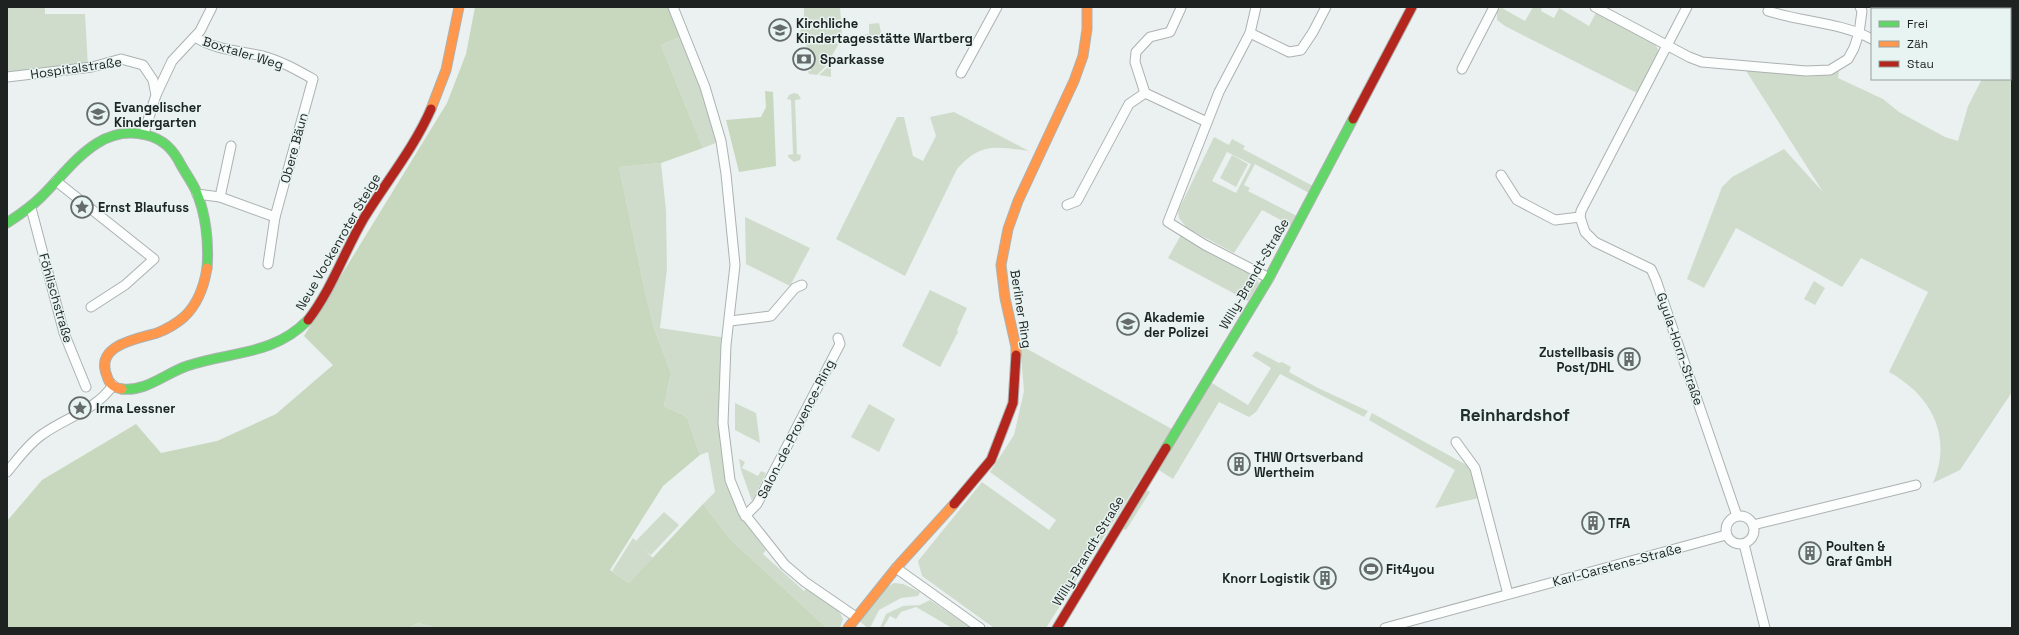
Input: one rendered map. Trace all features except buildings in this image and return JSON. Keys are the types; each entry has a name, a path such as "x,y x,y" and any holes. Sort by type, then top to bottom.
{"street":[{"path":"144,133 156,95 172,61 195,37 212,7"},
{"name":"Neue Vockenroter Steige","path":"113,385 121,389 130,390 140,388 187,366 244,354 263,348 298,330 310,318 322,299 363,219 422,126 435,100 445,72 455,32 459,7"},
{"name":"Salon-de-Provence-Ring","path":"674,7 705,88 721,142 735,265 730,321 726,345 723,423 730,480 745,516 785,565 805,582 856,617"},
{"path":"961,73 997,7"},
{"name":"Berliner Ring","path":"848,628 896,568 945,515 991,460 1013,403 1016,347 1005,298 1001,265 1008,229 1018,201 1074,81 1083,56 1087,29 1087,7"},
{"path":"1256,7 1250,33 1219,92 1168,222 1205,245 1269,278"},
{"path":"1250,33 1289,52 1301,50 1313,32 1326,7"},
{"name":"Willy-Brandt-Straße","path":"1057,628 1269,278 1412,7"},
{"path":"1462,69 1494,7"},
{"path":"1595,7 1689,57 1713,64 1806,71 1830,70 1848,59 1859,33 1860,7"},
{"path":"1500,176 1517,200 1528,206 1556,220 1580,217 1581,211 1669,46 1687,7"},
{"path":"1181,8 1170,32 1150,38 1136,52 1135,62 1145,93 1207,122"},
{"path":"1768,11 1859,33 1871,39"},
{"name":"Boxtaler Weg","path":"195,37 212,46 263,56 284,63 313,79"},
{"name":"Hospitalstraße","path":"7,77 92,67 121,59 143,65 153,80 156,95"},
{"name":"Obere Bäun","path":"268,264 275,217 313,79"},
{"path":"1066,205 1076,201 1129,104 1145,93"},
{"path":"7,223 17,219 31,208 72,163 96,143 120,133 144,133 157,137 168,147 177,158 197,194 206,230 207,250 206,269 199,298 186,315 173,326 154,334 121,344 114,348 107,357 105,365 107,377 113,385 107,394 96,404 42,435 7,472"},
{"path":"220,197 230,146"},
{"path":"56,181 154,259 125,285 91,308"},
{"path":"197,194 220,197 275,217"},
{"name":"Föhlischstraße","path":"31,208 64,333 86,387"},
{"name":"Gyula-Horn-Straße","path":"1580,217 1585,232 1595,242 1651,269 1737,516"},
{"path":"730,321 771,316 795,288 802,285"},
{"name":"Salon-de-Provence-Ring","path":"745,516 755,508 783,455 840,344 838,338"},
{"path":"1456,442 1475,468 1508,594"},
{"path":"1753,525 1916,485"},
{"path":"1737,516 1748,519 1753,525 1753,536 1744,544 1733,543 1726,535 1728,522 1737,516"},
{"name":"Karl-Carstens-Straße","path":"1385,628 1726,535"},
{"path":"1744,544 1765,628"},
{"path":"896,568 980,628"}],"green space":[{"path":"7,7 45,7 45,14 85,14 88,67 7,77"},
{"path":"475,7 670,7 682,36 661,45 703,148 661,163 619,167 654,328 671,373 664,406 687,417 700,455 663,486 610,570 629,583 703,504 731,540 827,628 437,628 418,623 409,628 7,628 7,521 42,480 136,424 161,453 217,441 276,414 333,365 304,336 447,103 466,54"},
{"path":"804,7 840,7 842,35 839,39 795,43 804,22"},
{"path":"1533,7 1542,7 1541,11 1554,18 1559,8 1589,26 1596,13 1654,43 1658,49 1658,56 1639,94 1505,26 1497,20 1497,10 1502,8 1525,21"},
{"path":"2012,7 2012,392 1960,470 1933,483 1939,466 1940,449 1939,433 1934,418 1927,405 1916,392 1904,381 1889,372 1928,292 1861,258 1842,287 1736,228 1704,288 1687,279 1722,187 1732,177 1784,149 1823,192 1743,66 1806,71 1840,65 1838,78 1883,99 1899,112 1945,137 1958,141 1968,106 1981,80 2011,80 2010,8"},
{"path":"879,23 883,41 865,42 864,35 869,34 869,24"},
{"path":"682,36 721,141 703,148 661,45"},
{"path":"835,41 838,45 826,66 817,75 809,74 808,71 811,71 810,54 808,53 806,43"},
{"path":"829,66 831,69 831,77 819,75"},
{"path":"765,91 773,92 776,166 739,172 726,120 761,117 766,107"},
{"path":"794,93 798,94 801,99 795,100 797,154 801,155 800,160 794,162 788,157 788,155 793,154 791,100 787,99 789,95"},
{"path":"954,112 1029,151 1007,148 990,148 982,150 966,160 957,169 905,276 836,239 897,117 904,117 913,156 923,161 936,136 930,117"},
{"path":"1214,137 1229,145 1232,139 1245,146 1243,149 1313,186 1309,193 1255,164 1244,185 1250,188 1248,191 1297,216 1292,226 1262,210 1234,253 1187,228 1179,218 1178,211","holes":["1227,152 1251,164 1236,193 1212,181"]},
{"path":"1232,155 1248,164 1236,187 1220,178"},
{"path":"661,163 666,210 667,269 660,328 727,338 724,383 725,452 734,497 745,522 766,550 763,554 804,591 808,587 840,613 843,619 840,628 827,628 731,540 703,504 715,492 708,452 700,455 687,417 664,406 671,373 654,328 619,167"},
{"path":"745,217 810,248 790,286 746,264"},
{"path":"1181,235 1255,274 1259,284 1248,301 1168,258"},
{"path":"1814,281 1825,288 1815,305 1804,299"},
{"path":"930,290 967,308 957,330 958,332 940,367 902,346"},
{"path":"1020,345 1172,429 1046,628 994,628 922,576 918,561 982,482 1049,530 1056,520 990,472 1014,435 1024,391"},
{"path":"1256,351 1279,363 1282,362 1291,367 1289,372 1318,388 1368,411 1364,417 1280,374 1256,412 1249,417 1219,402 1173,479 1154,467 1207,380 1248,405 1271,368 1252,356"},
{"path":"735,403 756,413 760,443 735,430"},
{"path":"869,404 895,419 879,452 851,437"},
{"path":"1372,413 1472,468 1483,497 1435,508 1455,470 1369,420"},
{"path":"739,459 745,462 742,468 758,476 761,471 766,473 752,501 741,470"},
{"path":"1141,487 1150,492 1126,530 1118,526"},
{"path":"664,512 679,525 651,555 645,550 653,558 629,583 612,571 633,538 636,541"},
{"path":"894,583 903,584 920,592 918,596 901,598 879,610 870,628 868,628 859,621 887,587"},
{"path":"930,600 971,628 952,628 916,607 901,612 896,619 890,616 883,628 880,628 886,614 903,606 920,605"},
{"path":"418,623 437,628 409,628"}],"traffic: fast":[{"path":"1166,448 1269,278 1353,119"},
{"path":"7,223 37,201 75,161 100,142 114,136 129,133 146,135 158,139 171,150 193,184 202,209 206,229 208,249 207,268"},
{"path":"122,389 139,388 187,366 266,346 295,332 308,320"}],"traffic: slow":[{"path":"431,109 446,70 459,7"},
{"path":"1016,355 1016,347 1005,298 1001,265 1008,229 1018,201 1074,81 1083,56 1087,29 1087,7"},
{"path":"122,389 117,388 108,379 105,365 107,357 112,350 120,345 157,333 175,324 184,317 193,307 200,295 207,268"},
{"path":"848,628 896,568 954,504"}],"traffic: jam":[{"path":"1353,119 1412,7"},
{"path":"308,320 324,296 364,218 408,151 431,109"},
{"path":"954,504 991,460 1013,403 1016,355"},
{"path":"1057,628 1166,448"}],"place":[{"name":"Kirchliche Kindertagesstätte Wartberg","path":"780,30"},
{"name":"Sparkasse","path":"804,59"},
{"name":"Evangelischer Kindergarten","path":"98,114"},
{"name":"Ernst Blaufuss","path":"82,207"},
{"name":"Akademie der Polizei","path":"1128,324"},
{"name":"Zustellbasis Post/DHL","path":"1629,359"},
{"name":"Irma Lessner","path":"80,408"},
{"name":"THW Ortsverband Wertheim","path":"1239,464"},
{"name":"TFA","path":"1593,523"},
{"name":"Poulten & Graf GmbH","path":"1810,553"},
{"name":"Fit4you","path":"1371,569"},
{"name":"Knorr Logistik","path":"1325,578"}],"district":[{"name":"Reinhardshof","path":"1515,415"}]}
